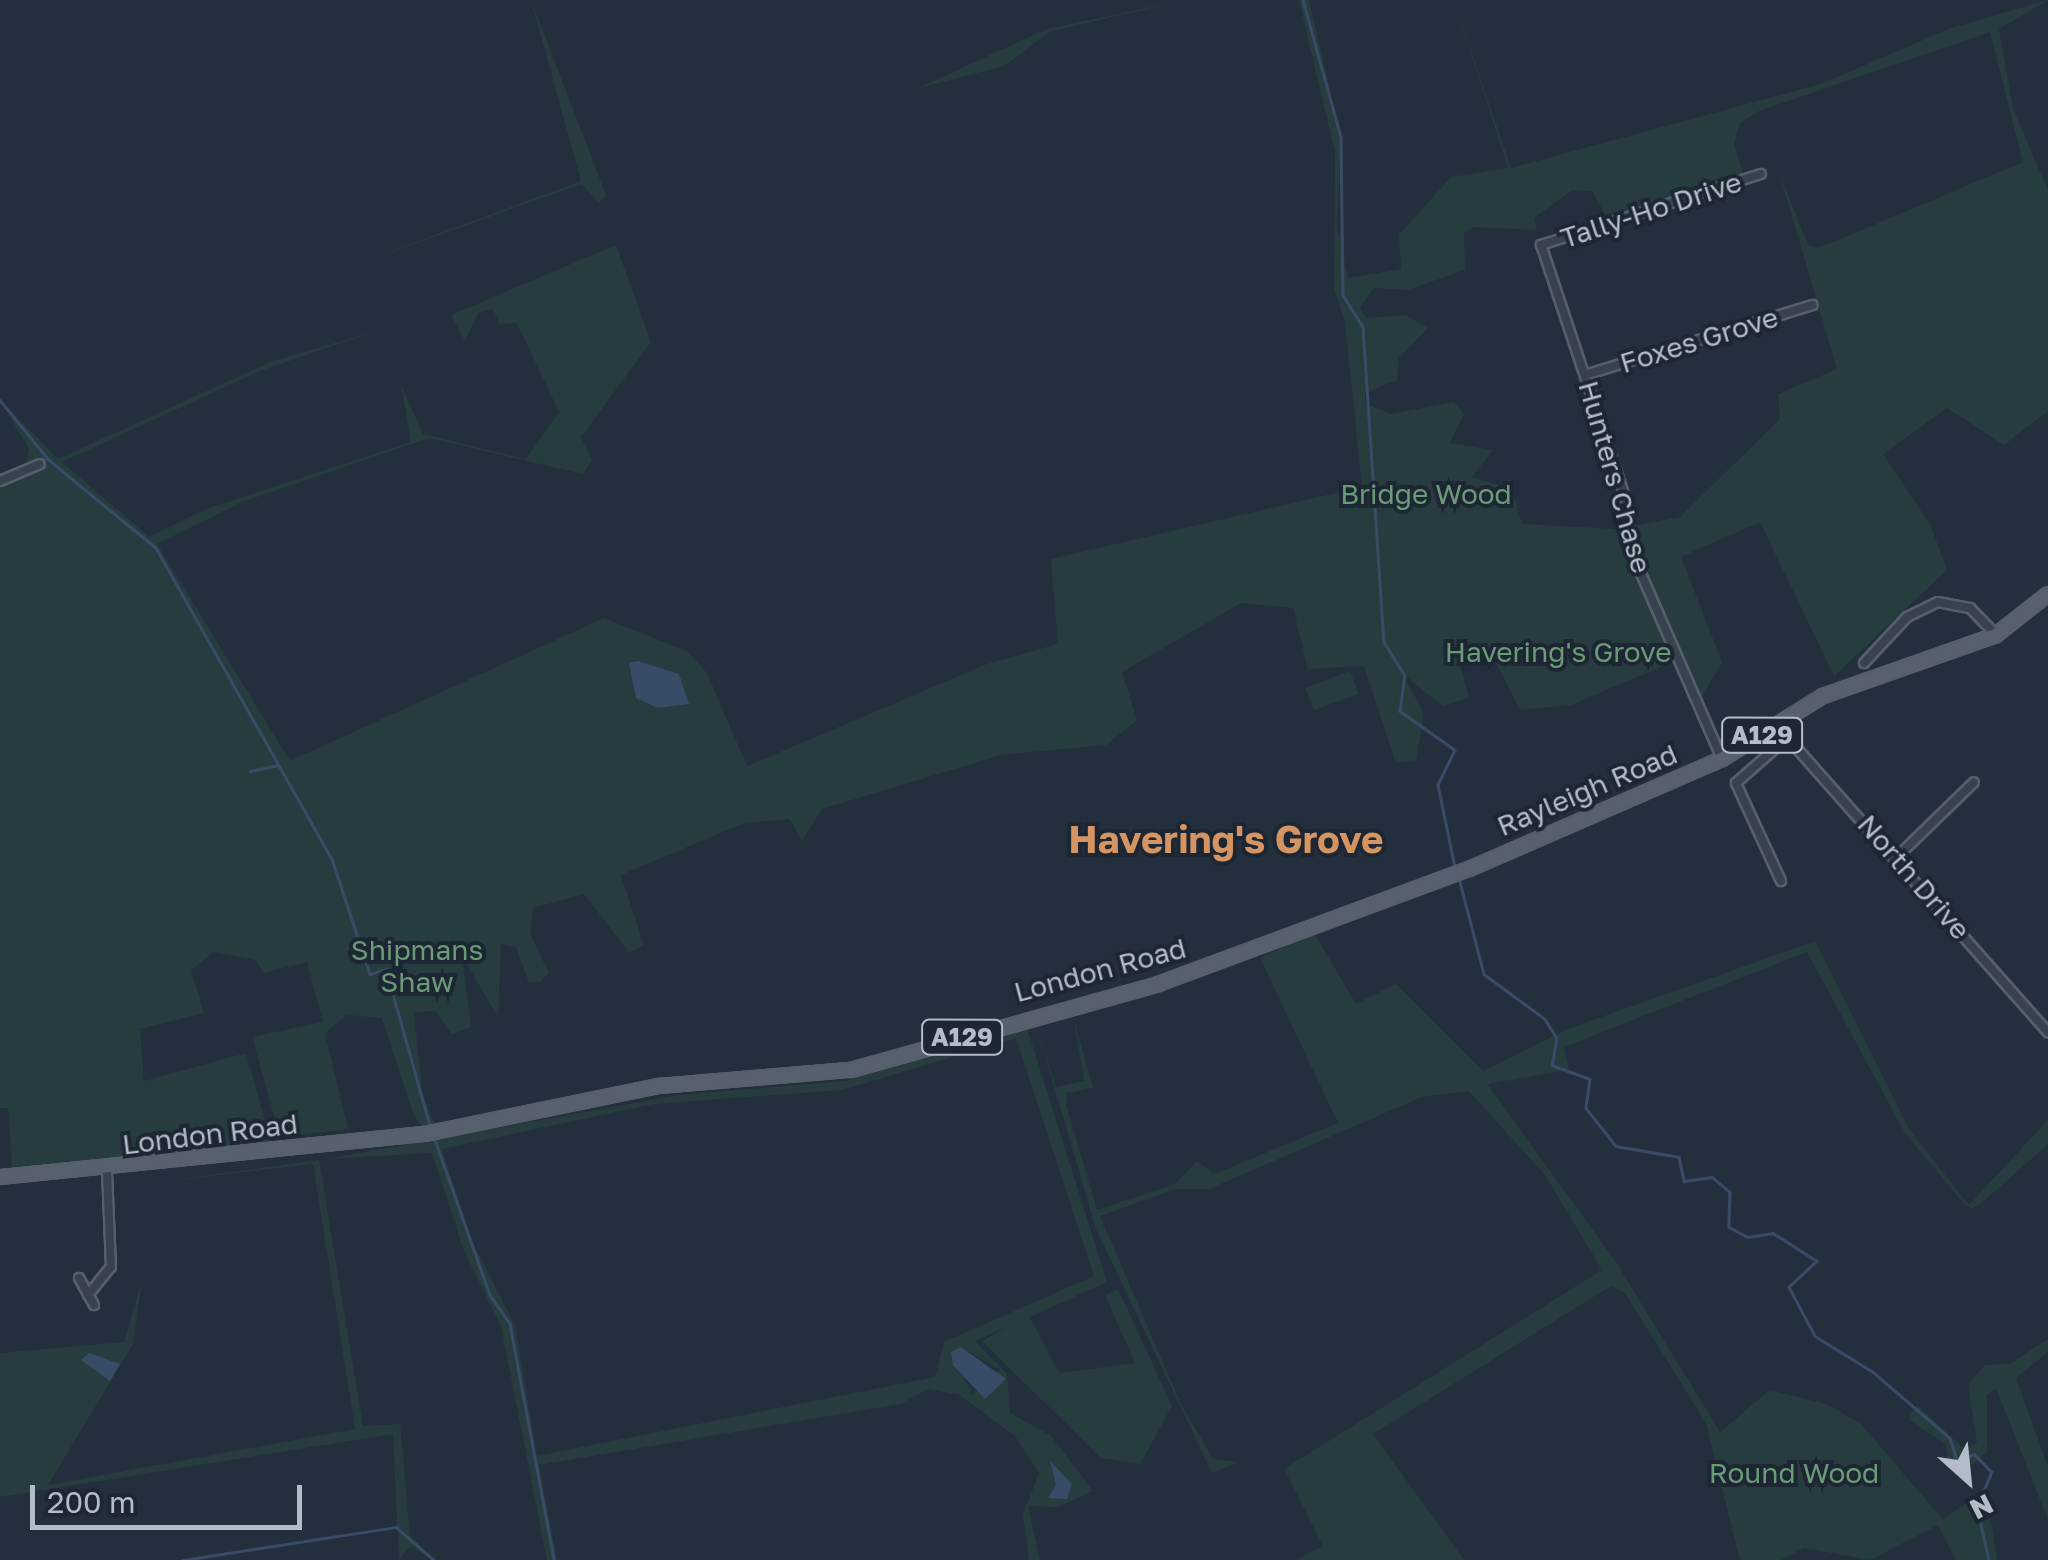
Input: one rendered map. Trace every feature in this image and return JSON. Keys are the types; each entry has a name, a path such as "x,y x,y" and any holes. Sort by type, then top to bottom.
{"main road":[{"name":"Rayleigh Road","path":"1469,869 1722,760 1776,726 1877,673 1996,635 2048,594"},
{"name":"London Road","path":"0,1177 107,1171 432,1133 660,1086 866,1067 1158,984 1469,869"}],"street":[{"name":"Tally-Ho Drive","path":"1542,245 1762,174"},
{"name":"Hunters Chase","path":"1542,245 1626,500 1634,558 1722,760"},
{"name":"Foxes Grove","path":"1586,375 1812,305"},
{"path":"0,481 40,464"},
{"path":"1864,663 1908,617 1938,602 1970,608 1996,635"},
{"name":"North Drive","path":"1776,726 1897,857 2048,1032"},
{"path":"1781,881 1736,783 1787,738"},
{"path":"1897,857 1974,782"},
{"path":"88,1295 111,1267 107,1171"},
{"path":"79,1278 94,1305"}],"green space":[{"path":"531,0 606,195 599,203 582,184 349,267 581,181"},
{"path":"1184,0 1049,32 1004,66 919,88 626,222 1047,29"},
{"path":"1299,0 1309,0 1341,137 1337,226 1348,278 1401,269 1399,235 1451,177 1508,168 1454,0 1511,168 1821,84 1951,28 2048,0 1999,29 2013,109 2048,190 2048,411 2004,445 1947,408 1883,454 1930,524 1947,570 1834,676 1760,522 1681,557 1722,662 1699,702 1680,659 1571,705 1520,710 1486,643 1456,651 1469,698 1443,706 1403,674 1424,714 1416,761 1396,763 1364,666 1308,669 1293,608 1241,603 1122,672 1137,720 1106,745 1001,755 822,809 802,841 790,819 744,823 621,875 644,946 629,952 584,894 533,908 530,934 549,973 540,982 529,982 516,948 501,944 498,1017 462,956 471,1027 452,1034 436,1011 414,1012 422,1093 436,1127 423,1129 413,1113 382,1018 347,1015 325,1033 348,1129 280,1137 252,1037 323,1022 307,962 263,973 256,960 213,952 191,970 204,1013 140,1029 144,1081 246,1053 271,1142 12,1167 8,1108 0,1108 0,473 26,463 29,449 0,400 58,459 270,362 376,331 260,371 62,462 149,537 206,509 411,442 401,385 423,434 526,459 559,412 517,323 500,324 493,309 478,313 465,341 451,315 616,245 651,342 581,437 592,460 583,474 429,438 242,502 157,544 290,761 604,618 687,651 707,673 747,766 987,664 1058,644 1051,559 1362,487 1345,321 1334,290 1335,152","holes":["1990,32 2023,162 1819,248 1808,245 1779,172 1837,369 1778,394 1780,419 1680,517 1616,529 1522,524 1512,489 1472,477 1493,450 1450,443 1464,414 1454,402 1391,414 1366,404 1365,393 1397,380 1399,358 1428,328 1405,315 1366,318 1360,307 1374,288 1407,290 1465,270 1464,233 1474,227 1537,230 1534,218 1572,190 1592,191 1610,223 1745,180 1734,143 1740,123 1759,111"]},
{"path":"1350,671 1359,694 1314,710 1305,688"},
{"name":"Round Wood","path":"1314,933 1356,1004 1396,984 1483,1071 1565,1030 1815,941 1909,1129 1969,1205 2048,1120 2048,1144 1985,1200 1972,1209 1966,1206 1905,1133 1807,952 1564,1047 1569,1070 1487,1084 1616,1262 1720,1432 1770,1390 1827,1404 1861,1424 1943,1520 1986,1488 1997,1560 1956,1560 1938,1525 1870,1560 1804,1548 1781,1560 1740,1560 1706,1423 1625,1293 1611,1286 1373,1434 1464,1560 1296,1560 1323,1546 1284,1469 1602,1270 1545,1175 1469,1091 1422,1097 1209,1189 1176,1189 1100,1216 1181,1404 1213,1459 1239,1462 1212,1473 1096,1229 1036,1025 1056,1087 1084,1081 1073,1016 1093,1088 1067,1093 1066,1104 1097,1210 1175,1184 1197,1161 1214,1174 1338,1123 1260,958"},
{"path":"1027,1028 1107,1282 1030,1317 1059,1373 1135,1363 1105,1295 1118,1289 1172,1406 1140,1464 1101,1458 982,1341 1007,1327 975,1341 1007,1374 1010,1413 1051,1436 1093,1491 1058,1507 1028,1506 1040,1560 1029,1560 1023,1515 1039,1473 1015,1436 960,1395 928,1389 900,1404 539,1465 557,1560 547,1560 501,1326 464,1251 432,1153 326,1159 679,1095 845,1081","holes":["1016,1038 1094,1276 944,1342 935,1377 537,1456 515,1325 472,1241 442,1149 654,1104 842,1090","961,1347 1000,1370 972,1394 962,1374"]},
{"path":"319,1160 363,1426 400,1424 410,1536 436,1560 410,1547 399,1560 393,1434 0,1497 0,1353 124,1342 142,1280 133,1344 48,1485 355,1429 313,1164 160,1182"},
{"path":"2048,1339 2048,1352 2016,1378 2048,1467 2048,1520 1996,1388 1987,1395 1987,1452 1972,1465 1950,1469 1945,1444 1908,1419 1917,1405 1964,1449 1977,1442 1968,1385 1985,1365 2010,1364"}],"water":[{"path":"638,661 679,674 689,704 658,708 636,698 629,663"},
{"path":"961,1347 1006,1379 985,1399 953,1365 951,1352"},
{"path":"89,1353 120,1364 110,1381 81,1360"},
{"path":"1050,1461 1072,1484 1067,1499 1048,1498 1056,1485"}],"waterway":[{"path":"1303,0 1341,137 1343,295 1363,327 1384,642 1405,675 1400,711 1455,750 1438,785 1455,867"},
{"path":"0,400 49,460 156,548 332,859 370,974 386,969 431,1129"},
{"path":"250,771 278,765"},
{"path":"1459,878 1484,974 1545,1019 1557,1038 1552,1065 1590,1079 1586,1108 1616,1146 1679,1157 1684,1181 1712,1177 1730,1192 1729,1227 1748,1237 1773,1233 1817,1261 1789,1287 1815,1336 1873,1372 1950,1438 1957,1460 1974,1454 1992,1472 1977,1507 1989,1560"},
{"path":"434,1137 490,1295 510,1324 554,1560"},
{"path":"183,1560 396,1527 434,1560"}],"district":[{"name":"Havering's Grove","path":"1226,839"}],"park label":[{"name":"Bridge Wood","path":"1426,494"},
{"name":"Shipmans Shaw","path":"417,966"}]}
